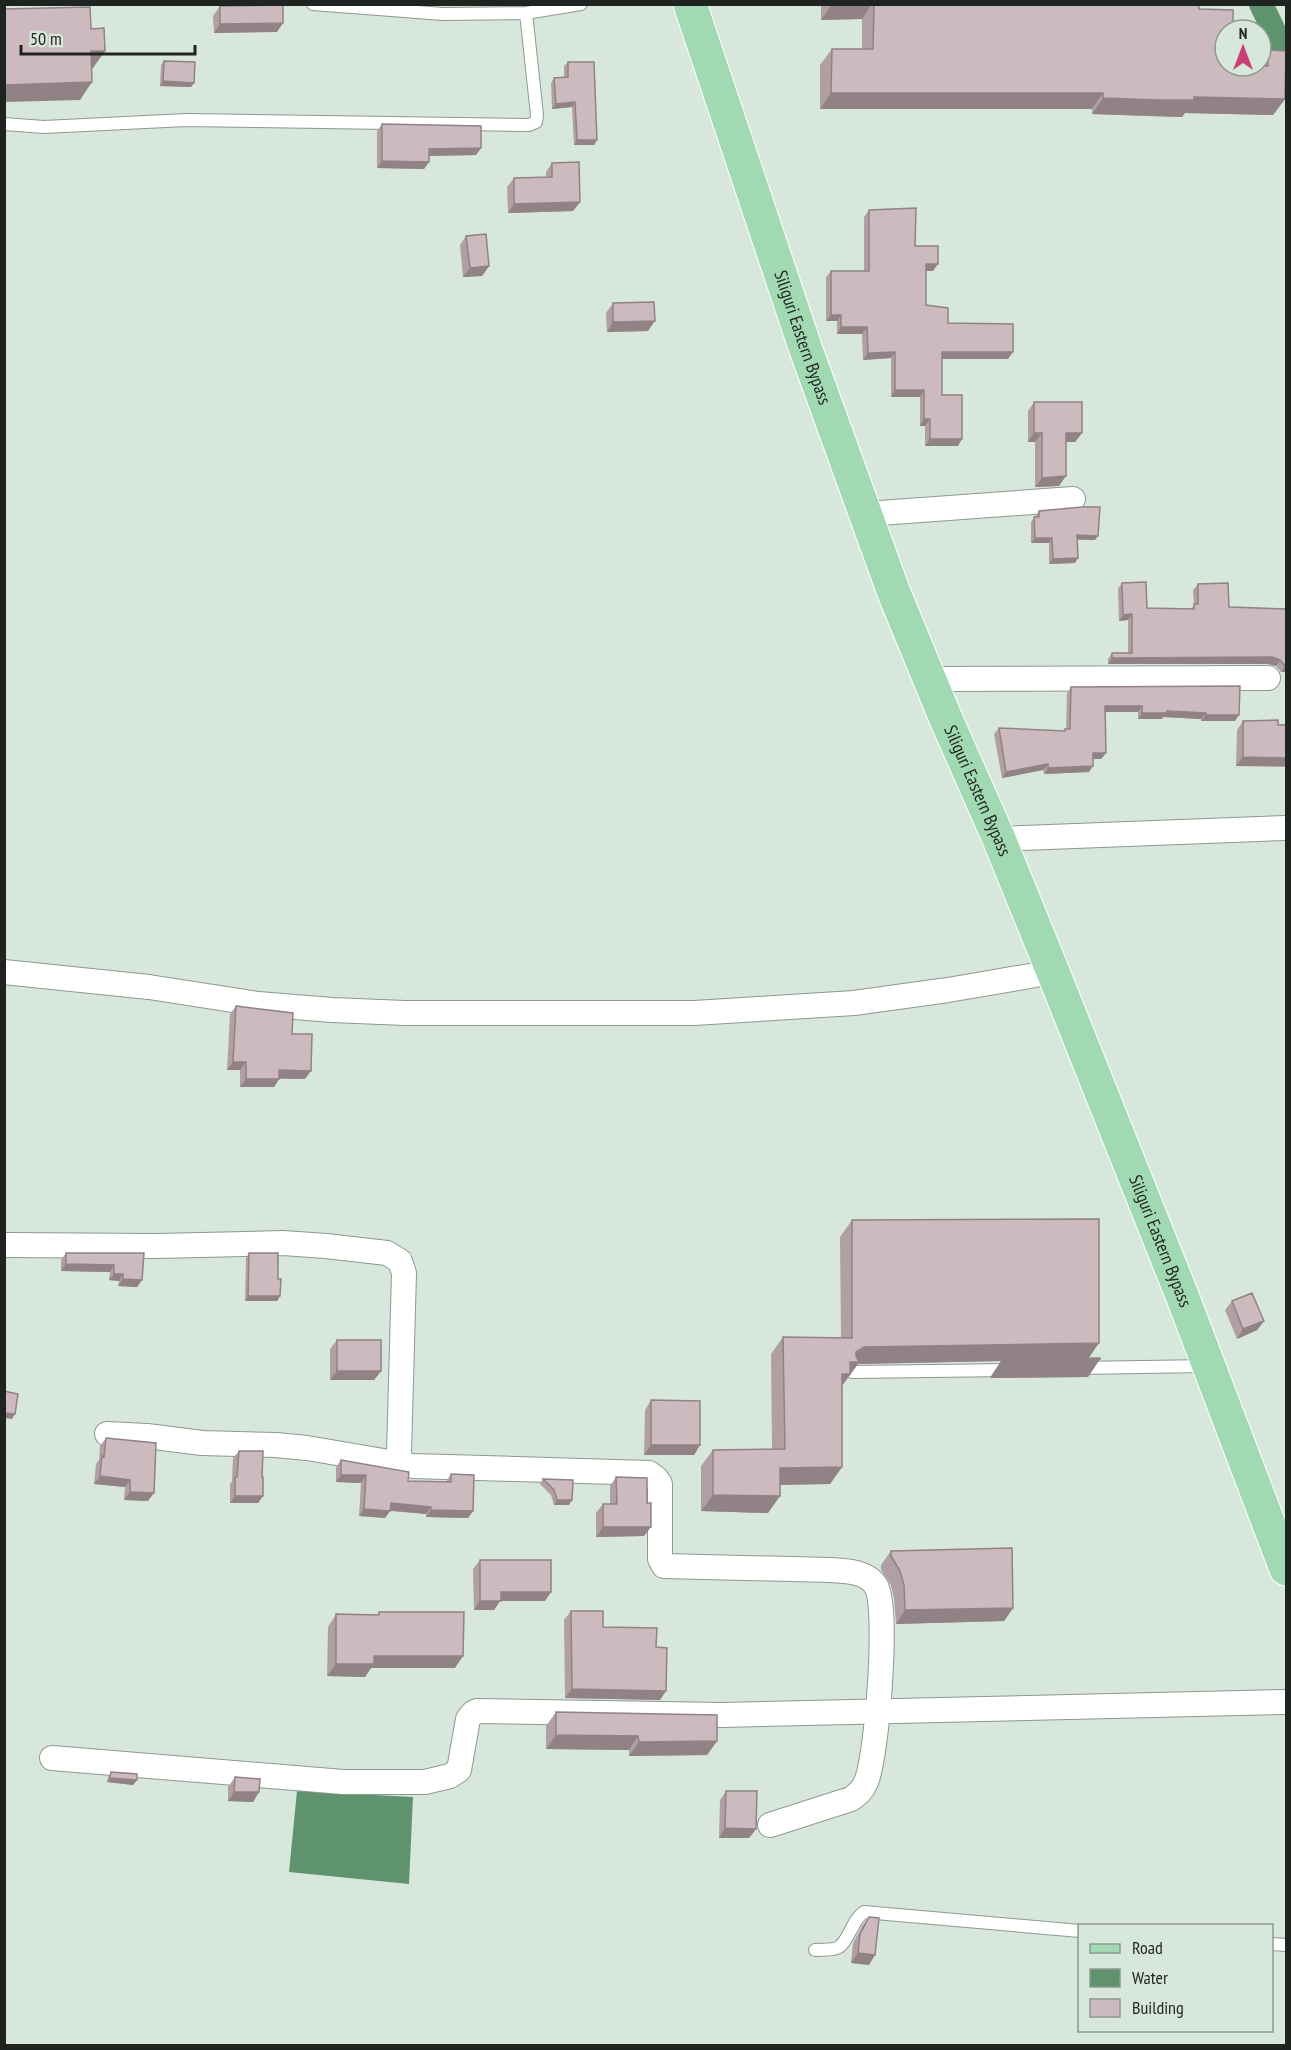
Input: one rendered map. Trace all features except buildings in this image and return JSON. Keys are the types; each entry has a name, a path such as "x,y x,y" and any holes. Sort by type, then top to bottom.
{"main road":[{"name":"Siliguri Eastern Bypass","path":"690,4 805,347 894,593 1053,972 1287,1569"}],"street":[{"path":"866,514 1073,499"},
{"path":"929,679 1268,678"},
{"path":"999,839 1287,828"},
{"path":"4,972 149,987 258,1004 405,1013 694,1013 854,1003 1053,972"},
{"path":"4,1245 157,1246 283,1243 387,1253 395,1257 400,1261 404,1274 399,1453 401,1464"},
{"path":"107,1434 202,1443 308,1448 413,1466 649,1473 657,1478 660,1484 660,1559 664,1566 830,1570 865,1576 876,1586 882,1642 878,1710 869,1772 860,1793 839,1803 770,1825"},
{"path":"52,1758 344,1782 425,1782 450,1776 459,1770 468,1719 477,1711 722,1715 1287,1702"}],"lane":[{"path":"313,4 442,14 526,13 581,4"},
{"path":"4,124 44,127 209,120 529,125 536,122 537,115 526,13"},
{"path":"1066,1369 1209,1366"},
{"path":"852,1372 1019,1369"},
{"path":"815,1950 838,1947 857,1918 864,1912 1078,1931"}],"water":[{"path":"297,1791 413,1797 409,1884 289,1872"}],"waterway":[{"path":"1261,4 1286,56"}]}
